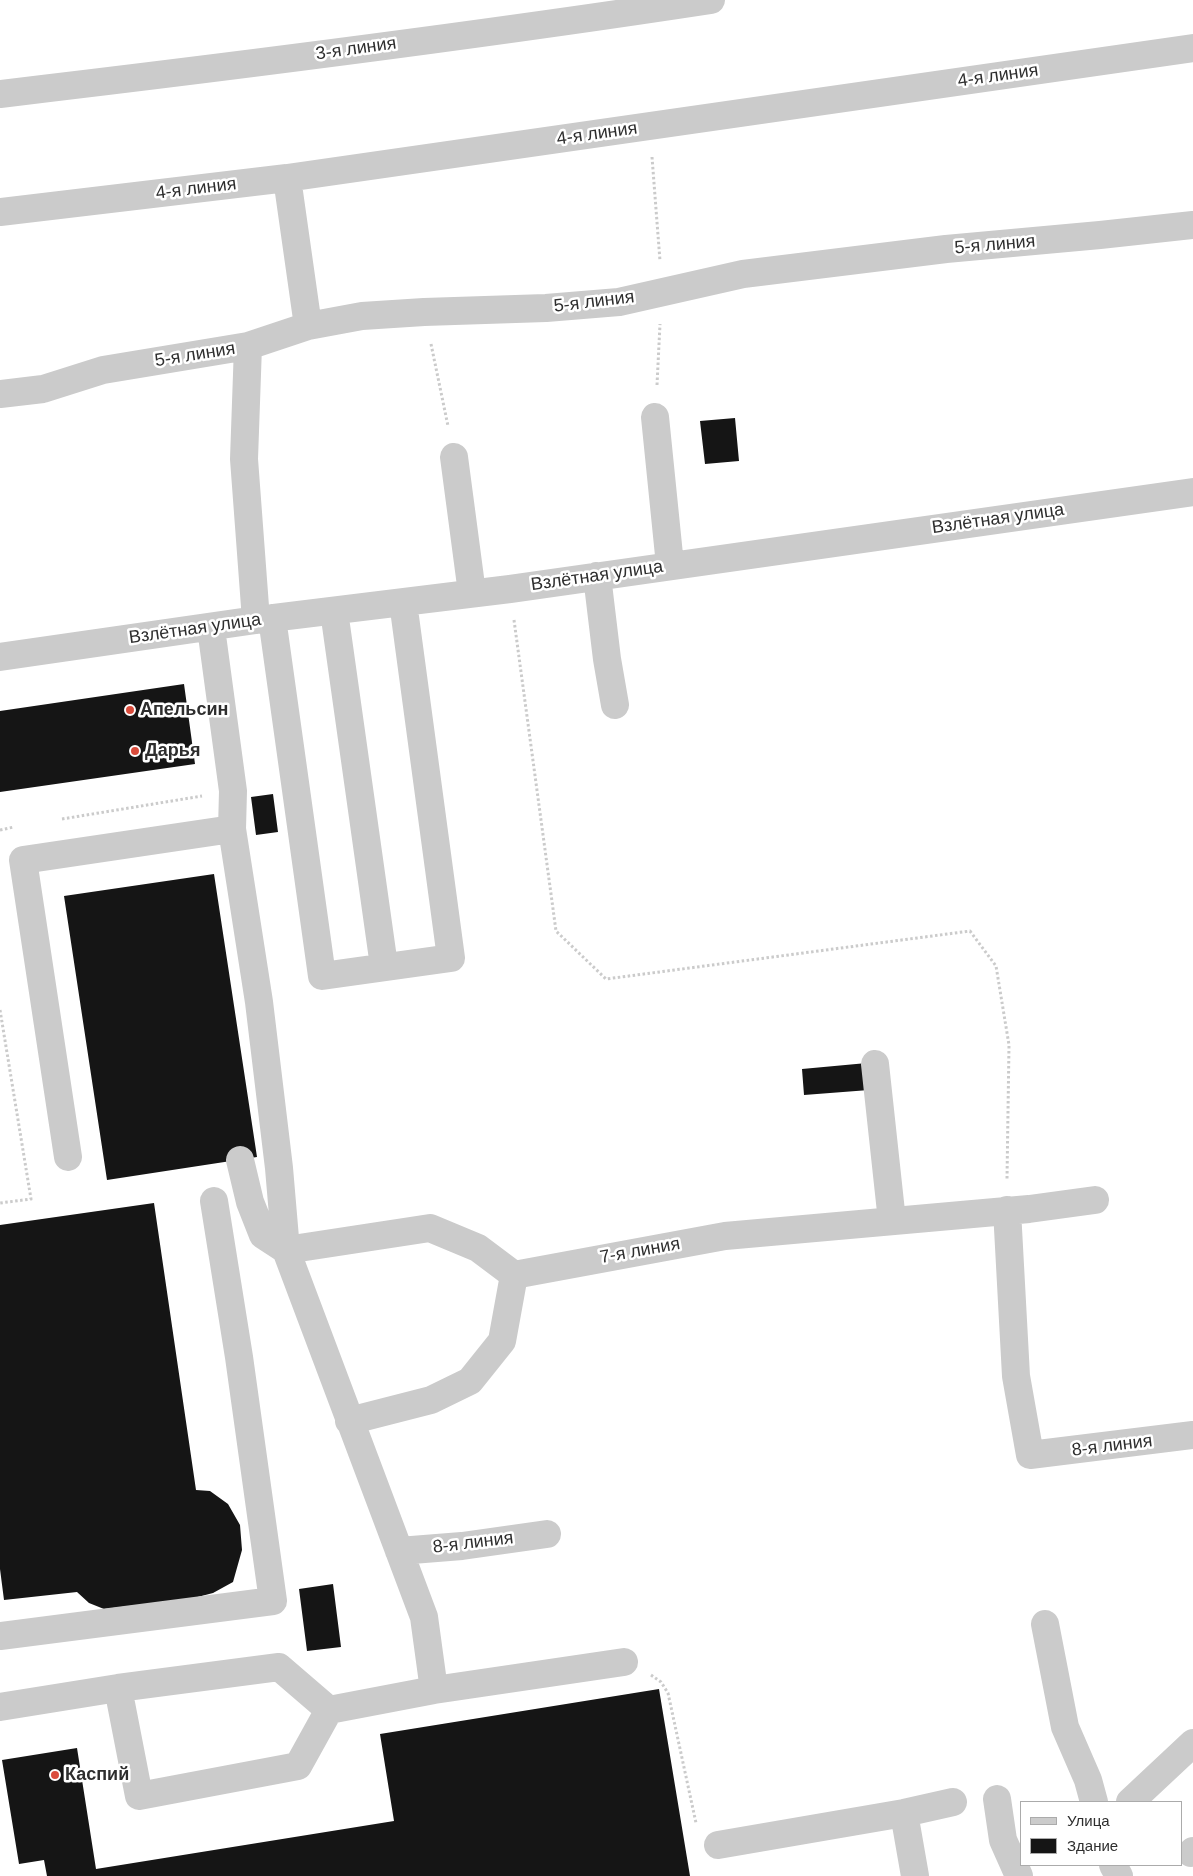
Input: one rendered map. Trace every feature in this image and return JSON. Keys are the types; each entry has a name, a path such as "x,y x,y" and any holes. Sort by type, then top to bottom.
{"street":[{"name":"3-я линия","path":"0,94 191,71 629,6 711,0"},
{"name":"4-я линия","path":"0,212 287,178 1193,48"},
{"path":"287,178 308,326"},
{"name":"5-я линия","path":"0,394 43,389 103,370 248,346 308,326 362,316 546,308 619,302 743,274 946,249 1100,235 1193,224"},
{"path":"248,346 244,458 264,619 322,976 451,958 403,602"},
{"path":"655,417 670,565"},
{"path":"454,457 472,594"},
{"name":"Взлётная улица","path":"0,657 264,619 510,589 1193,492"},
{"path":"597,576 607,659 615,705"},
{"path":"334,610 384,966"},
{"path":"211,628 232,791 232,829 259,1002 279,1168 286,1250 424,1618 434,1690"},
{"path":"68,1157 23,860 232,829"},
{"path":"875,1064 892,1221"},
{"path":"240,1160 250,1202 264,1235 286,1250 430,1228 478,1248 514,1275 502,1341 470,1381 431,1400 349,1421"},
{"name":"7-я линия","path":"514,1275 725,1236 1029,1209 1095,1200"},
{"path":"0,1636 272,1601 239,1356 214,1201"},
{"name":"8-я линия","path":"1007,1210 1016,1376 1030,1455 1193,1435"},
{"name":"8-я линия","path":"399,1551 462,1546 547,1534"},
{"path":"1045,1624 1065,1727 1088,1780 1094,1801"},
{"path":"329,1710 434,1690 624,1662"},
{"path":"0,1707 118,1688 278,1667 329,1710"},
{"path":"118,1688 139,1796 298,1766 329,1710"},
{"path":"1131,1801 1193,1743"},
{"path":"996,1799 1003,1840 1019,1876"},
{"path":"707,1837 904,1813 953,1802"},
{"path":"904,1813 916,1876"}],"path":[{"path":"424,312 454,457"},
{"path":"510,589 556,931 606,980 970,931 996,966 1009,1046 1007,1210"},
{"path":"58,820 232,791"},
{"path":"0,830 19,827"},
{"path":"0,1010 31,1199 0,1204"},
{"path":"624,1662 661,1682 668,1693 707,1837"}],"building":[{"path":"735,418 739,461 705,464 700,421"},
{"path":"184,684 195,764 0,792 0,711"},
{"path":"273,794 278,832 256,835 251,797"},
{"path":"214,874 257,1157 107,1180 64,896"},
{"path":"867,1063 869,1090 804,1095 802,1069"},
{"path":"154,1203 196,1490 210,1491 228,1504 240,1525 242,1550 233,1582 213,1593 190,1599 104,1609 89,1603 77,1592 4,1600 0,1569 0,1225"},
{"path":"333,1584 341,1647 307,1651 299,1589"},
{"path":"659,1689 690,1876 47,1876 44,1860 19,1864 2,1760 77,1748 96,1869 394,1821 380,1734"}],"place":[{"name":"Апельсин","path":"130,710"},
{"name":"Дарья","path":"135,751"},
{"name":"Каспий","path":"55,1775"}]}
